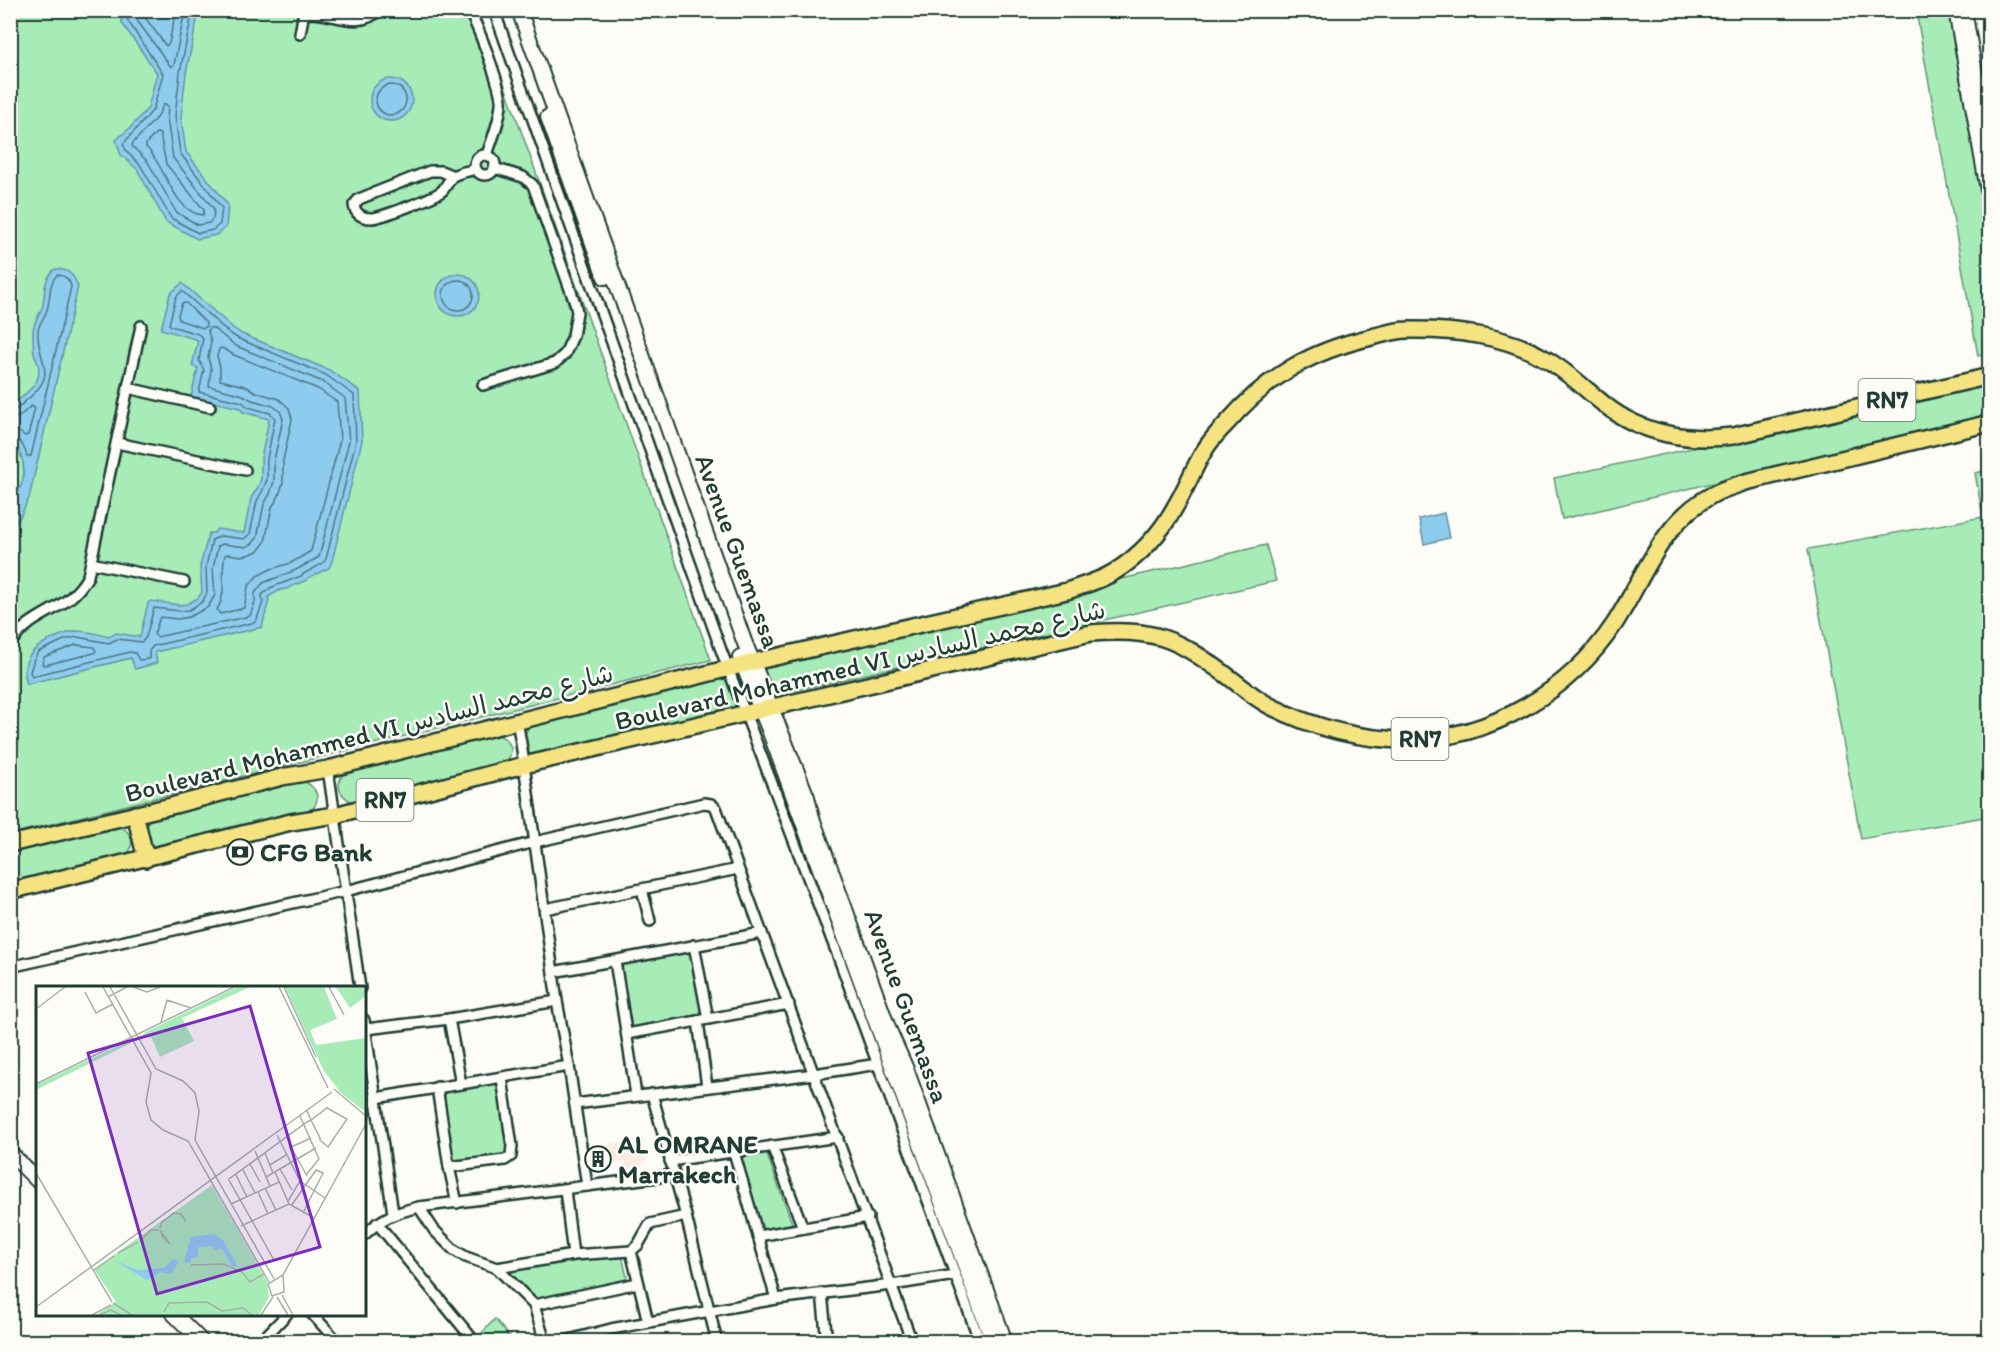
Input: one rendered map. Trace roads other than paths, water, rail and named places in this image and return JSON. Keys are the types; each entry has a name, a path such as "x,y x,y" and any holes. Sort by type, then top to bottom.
{"main road":[{"name":"Avenue Guemassa","path":"510,10 742,665 770,732 993,1341"},
{"name":"Avenue Guemassa","path":"519,10 742,665"},
{"name":"Boulevard Mohammed VI شارع محمد السادس","path":"10,844 282,777 328,769 549,715 742,665 1067,591 1114,572 1151,541 1170,515 1205,450 1239,409 1276,377 1308,358 1346,343 1407,330 1451,332 1493,339 1518,346 1542,357 1572,376 1607,406 1634,423 1661,433 1708,439 1733,436 1989,376"},
{"name":"Boulevard Mohammed VI شارع محمد السادس","path":"10,891 291,822 335,814 524,765 1091,633 1121,630 1148,633 1167,639 1183,646 1268,705 1312,725 1352,735 1381,739 1412,740 1452,735 1486,726 1514,713 1533,703 1574,673 1613,626 1667,534 1689,510 1711,495 1746,482 1989,423"},
{"name":"Avenue Guemassa","path":"759,710 807,797 812,818 888,1028 906,1069 1005,1341"},
{"path":"135,814 146,859"},
{"path":"10,1154 36,1178"},
{"path":"176,1316 202,1341"}],"street":[{"path":"300,33 305,14 310,12 327,13 355,21 372,17 379,10"},
{"path":"468,10 472,15 501,95 500,110 487,155"},
{"name":"Avenue Guemassa","path":"494,10 759,710 878,1064 980,1341"},
{"path":"1955,10 1989,207"},
{"path":"1965,10 1989,153"},
{"path":"476,169 476,160 487,155 493,158 494,168"},
{"path":"476,169 486,174 494,168"},
{"path":"483,385 521,375 561,359 569,348 577,312 533,185 523,177 494,168"},
{"path":"453,176 441,171 430,171 359,199 354,205 355,210 363,216 372,218 388,213 439,193 453,176 476,169"},
{"path":"10,644 25,626 35,618 60,606 82,586 91,563 141,326"},
{"path":"128,388 210,406"},
{"path":"117,443 244,470"},
{"path":"91,563 184,582"},
{"path":"517,721 557,1001 587,1186"},
{"path":"328,769 360,986"},
{"path":"10,967 346,891 535,842 704,803 711,804 716,808 912,1341"},
{"path":"545,909 738,869"},
{"path":"642,889 650,921"},
{"path":"553,972 762,933"},
{"path":"694,945 703,1020 707,1087"},
{"path":"615,961 636,1095"},
{"path":"366,1025 449,1019 557,1001"},
{"path":"627,1034 789,1004"},
{"path":"449,1019 460,1084"},
{"path":"366,1032 393,1213"},
{"path":"575,1104 878,1064"},
{"path":"376,1098 569,1066"},
{"path":"449,1167 505,1160 510,1156 512,1146 502,1078"},
{"path":"437,1087 457,1203"},
{"path":"652,1094 686,1216 717,1341"},
{"path":"670,1161 838,1137"},
{"path":"772,1146 803,1228"},
{"path":"734,1152 776,1299"},
{"path":"366,1233 393,1213 419,1207 674,1176"},
{"path":"565,1190 573,1255"},
{"path":"419,1207 434,1230 454,1250 466,1257 497,1268 534,1305 546,1341"},
{"path":"497,1268 573,1255 631,1251 638,1245 650,1224 686,1216"},
{"path":"758,1236 868,1217"},
{"path":"377,1223 475,1341"},
{"path":"631,1251 648,1322"},
{"path":"561,1341 611,1329 776,1299 892,1286 955,1275"},
{"path":"534,1305 638,1283"},
{"path":"822,1293 827,1341"},
{"path":"260,1341 285,1316"},
{"path":"314,1316 338,1341"}],"water":[{"path":"121,11 199,11 186,73 181,117 186,152 228,205 226,227 216,235 197,239 166,222 137,169 121,155 116,140 148,108 157,73 122,23"},
{"path":"391,79 406,85 412,100 406,115 391,121 376,115 370,100 376,85"},
{"path":"55,269 70,273 78,287 29,498 19,519 11,525 11,500 21,486 24,471 21,455 11,442 11,407 37,380 39,373 34,351 33,330 42,308 46,282"},
{"path":"458,274 473,280 479,295 473,310 458,316 443,310 437,295 443,280"},
{"path":"182,283 242,334 329,370 360,391 362,441 332,561 329,568 268,597 262,627 155,652 157,663 135,669 131,658 27,684 26,661 34,650 46,642 76,631 109,637 116,633 140,637 148,603 151,601 179,605 187,604 198,598 202,592 200,566 209,533 214,533 217,529 244,533 251,498 261,479 261,458 269,419 243,412 240,408 191,397 198,368 192,366 198,340 161,329 170,294"},
{"path":"1444,513 1449,538 1424,544 1419,519"}],"place":[{"name":"CFG Bank","path":"240,852"},
{"name":"AL OMRANE Marrakech","path":"598,1159"}]}
